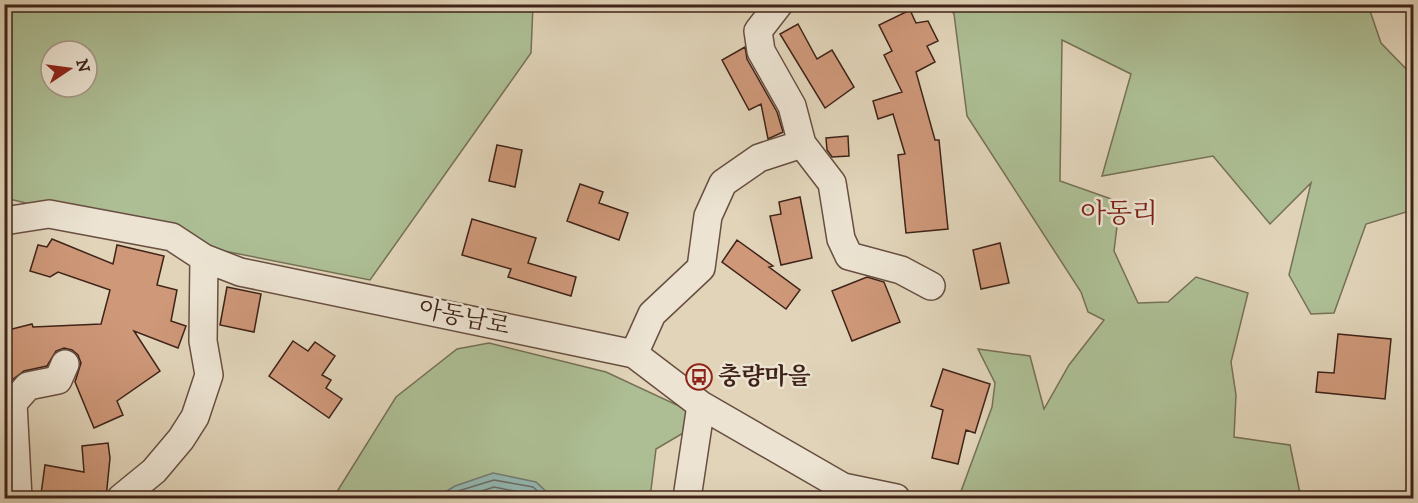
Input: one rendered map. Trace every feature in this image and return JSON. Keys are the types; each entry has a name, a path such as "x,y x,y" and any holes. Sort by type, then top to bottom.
{"street":[{"path":"779,4 758,31 761,51 792,106 802,144 832,183 841,239 849,256 901,270 931,286"},
{"path":"634,354 652,314 701,268 708,216 723,183 759,158 802,144"},
{"name":"아동남로","path":"4,222 49,214 172,237 204,258 240,272 634,354 701,405 843,487 896,498"},
{"path":"121,498 154,471 181,440 195,417 209,375 203,341 204,258"},
{"path":"18,498 13,403 28,387 58,380 65,364"},
{"path":"687,498 701,405"}],"green space":[{"path":"5,5 533,5 531,53 370,280 219,250 5,198"},
{"path":"948,5 1368,5 1381,43 1413,76 1413,210 1366,224 1334,313 1311,314 1289,275 1311,183 1270,224 1213,156 1102,176 1131,74 1062,40 1060,181 1120,202 1114,251 1138,303 1168,302 1196,277 1248,293 1231,362 1236,395 1234,437 1290,445 1301,498 984,498 960,494 992,407 995,383 978,349 1030,356 1044,409 1069,365 1104,320 1088,312 1081,292 967,116 954,14"},
{"path":"489,343 606,372 707,419 656,449 650,498 333,498 396,397 457,349"}],"water":[{"path":"493,473 536,482 553,498 435,498 455,486"}],"building":[{"path":"910,10 916,23 928,21 938,41 927,46 935,62 916,72 935,140 939,140 948,229 906,233 898,155 905,154 893,114 878,119 873,101 902,92 884,55 892,51 879,25"},
{"path":"798,24 817,59 832,50 854,87 825,108 780,34"},
{"path":"745,47 747,59 777,112 783,132 768,139 761,104 749,110 722,60"},
{"path":"848,136 849,156 832,157 827,150 826,138"},
{"path":"497,145 522,150 515,187 489,181"},
{"path":"580,184 603,192 599,203 628,213 619,240 567,221"},
{"path":"800,197 812,258 781,265 770,216 781,214 779,202"},
{"path":"472,219 536,238 528,263 576,277 571,296 508,277 511,269 462,255"},
{"path":"52,239 113,264 117,245 164,256 157,285 177,290 171,321 186,326 178,348 134,331 160,371 117,401 123,415 94,428 75,382 81,363 78,355 72,350 64,348 56,351 47,366 24,371 4,386 4,331 32,324 33,327 101,324 110,290 58,272 50,277 30,271 38,245 47,247"},
{"path":"737,240 773,266 769,267 800,290 786,309 722,262"},
{"path":"1000,243 1009,283 981,289 973,250"},
{"path":"867,277 884,282 900,322 852,341 832,291"},
{"path":"227,287 261,294 254,332 220,325"},
{"path":"1338,334 1391,339 1385,399 1316,392 1318,372 1334,373"},
{"path":"293,341 308,351 315,342 335,356 322,375 331,380 326,388 342,399 329,418 269,376"},
{"path":"943,369 990,384 975,433 966,430 958,464 932,458 943,410 931,406"},
{"path":"108,443 110,458 106,498 66,498 41,494 45,465 84,472 82,446"}],"place":[{"name":"충량마을","path":"699,377"}],"district":[{"name":"아동리","path":"1119,214"}]}
